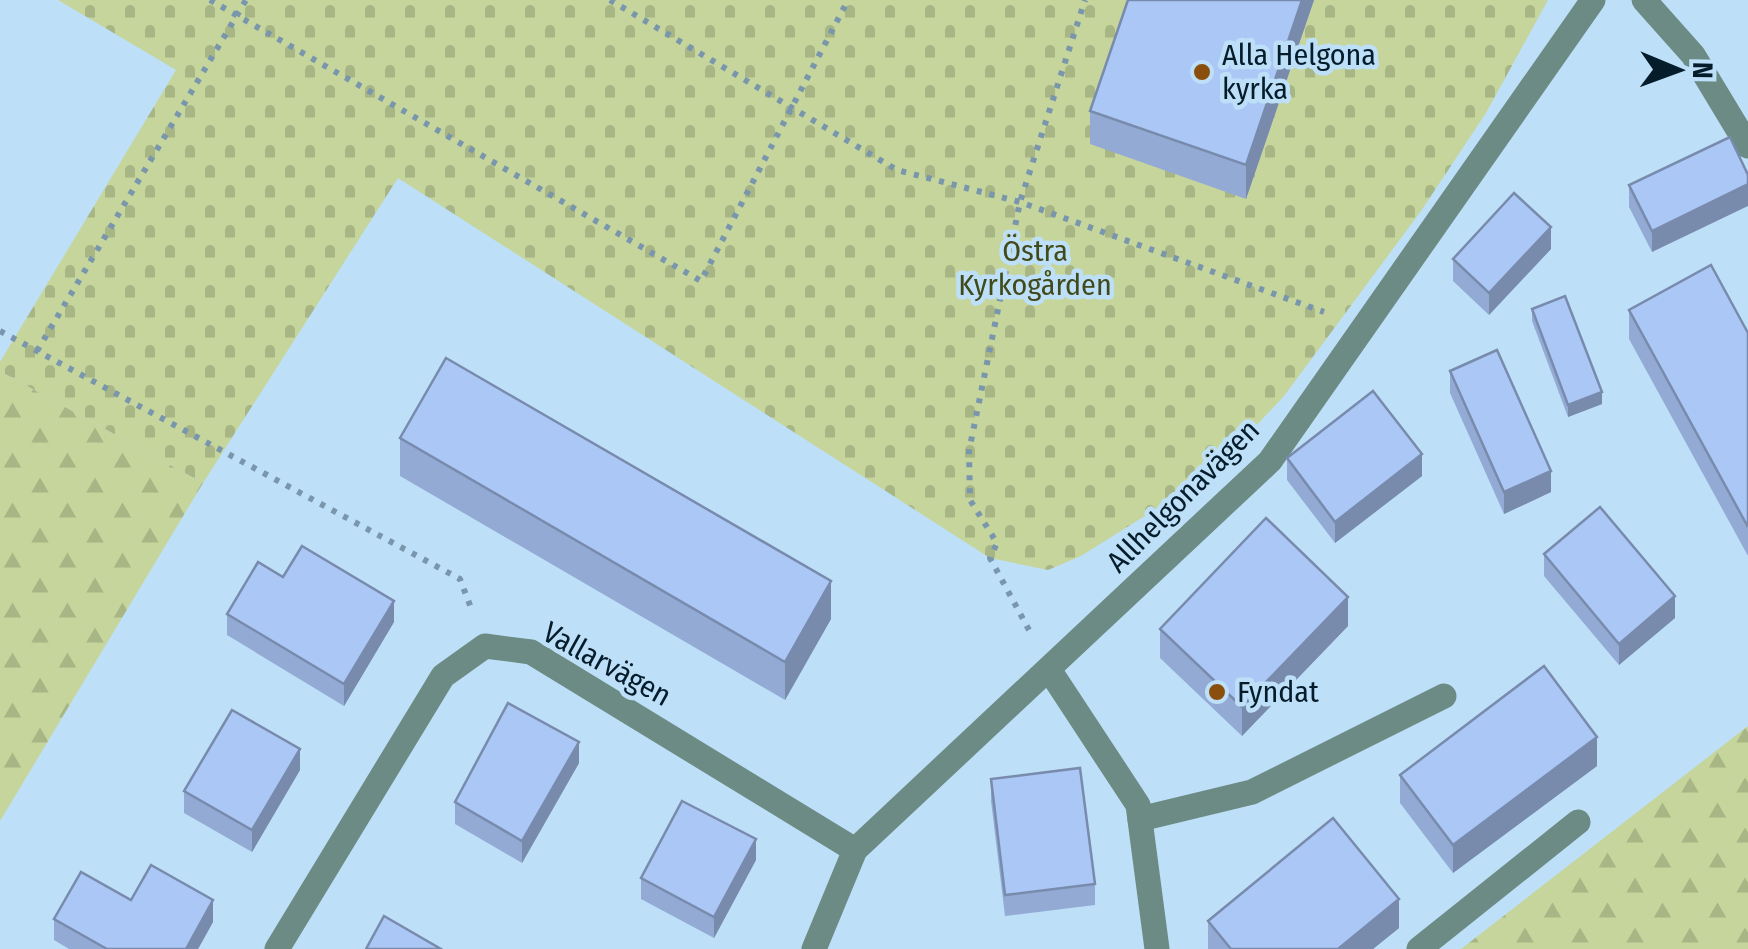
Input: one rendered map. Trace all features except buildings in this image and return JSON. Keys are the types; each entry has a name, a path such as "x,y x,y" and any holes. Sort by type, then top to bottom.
{"street":[{"name":"Allhelgonavägen","path":"814,949 855,850 1270,461 1372,321 1593,0"},
{"path":"1644,0 1693,55 1748,146"},
{"path":"277,949 443,676 485,646"},
{"name":"Vallarvägen","path":"485,646 530,652 855,850"},
{"path":"1050,671 1138,806 1156,949"},
{"path":"1140,818 1252,792 1444,696"},
{"path":"1418,949 1578,822"}],"path":[{"path":"210,0 701,281 794,110 848,0"},
{"path":"37,351 246,0"},
{"path":"610,0 897,170 1020,202 1317,310 1372,321"},
{"path":"1050,671 990,558 997,543 970,500 969,452 1020,202 1085,0"},
{"path":"0,331 460,579 485,646"}],"green space":[{"name":"Östra Kyrkogården","path":"58,0 1548,0 1486,113 1421,211 1284,396 1210,475 1081,556 1048,570 990,558 398,178 203,483 0,371 0,362 176,70"},
{"path":"0,371 203,483 0,821"},
{"path":"1748,726 1748,949 1461,949"}],"place":[{"name":"Alla Helgona kyrka","path":"1202,72"},
{"name":"Fyndat","path":"1217,692"}]}
